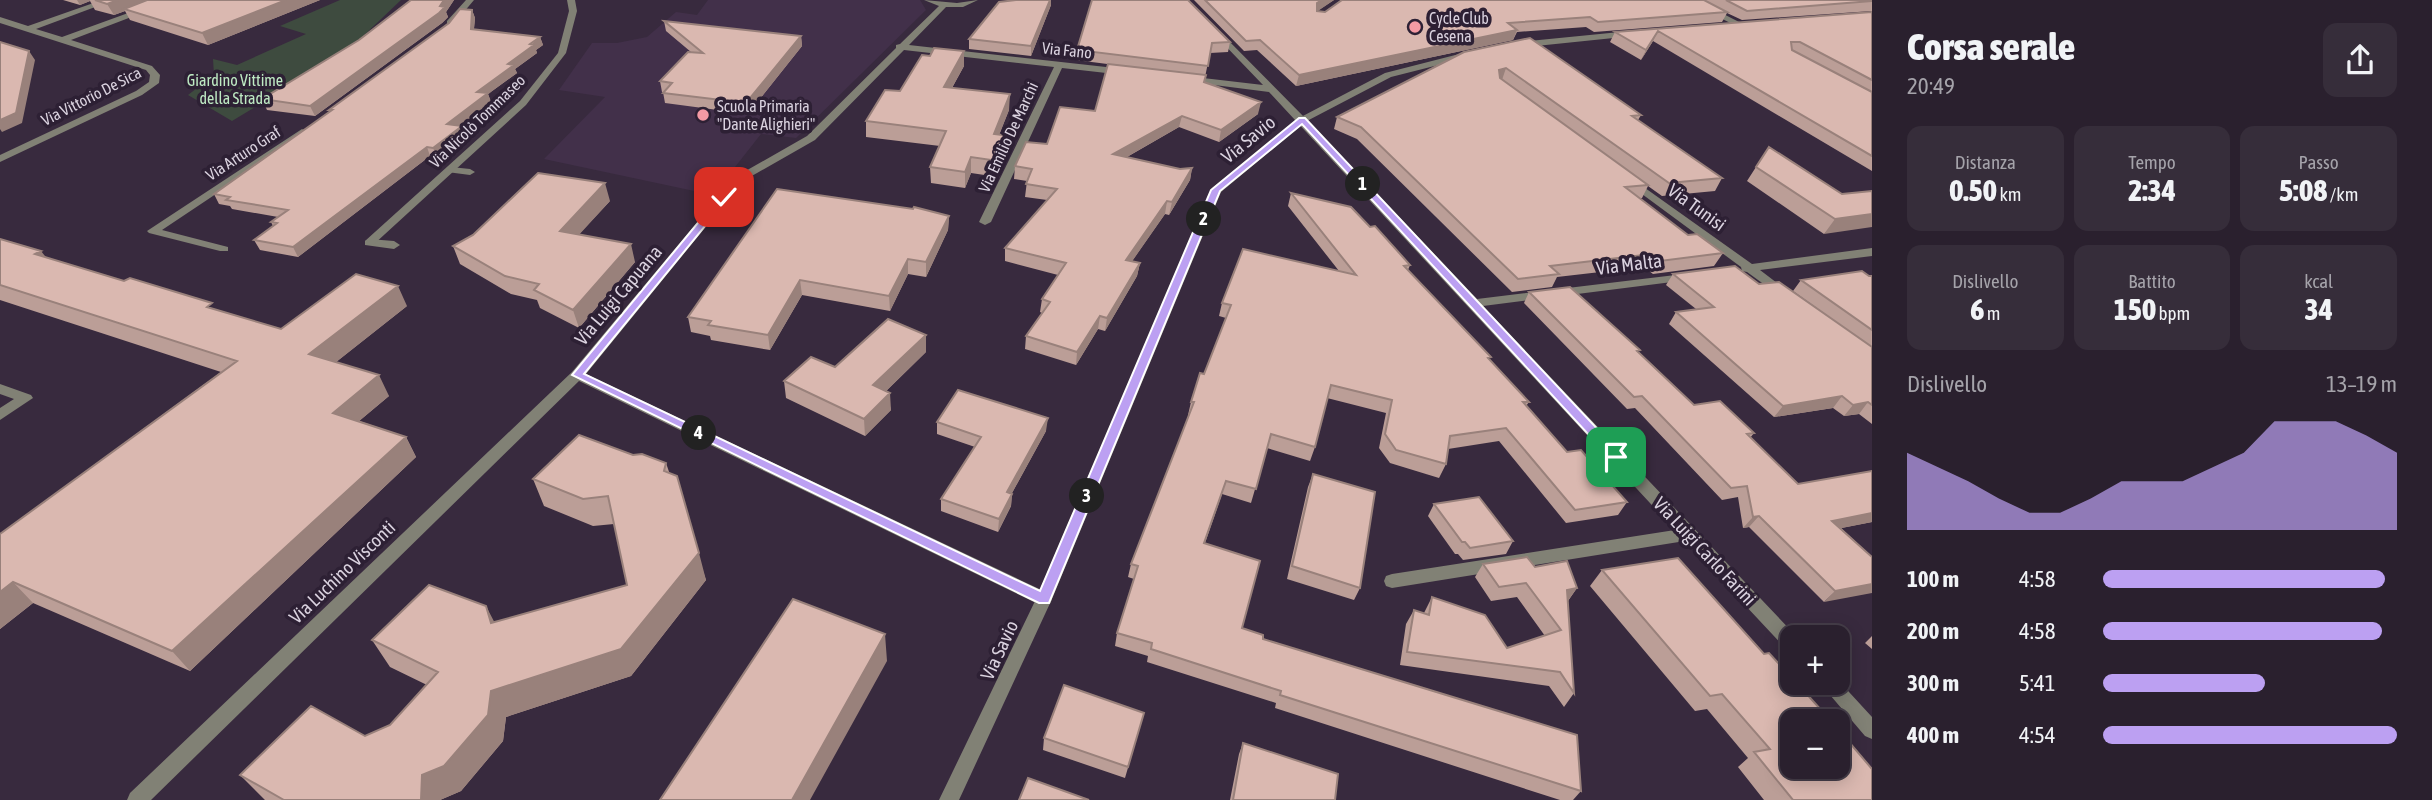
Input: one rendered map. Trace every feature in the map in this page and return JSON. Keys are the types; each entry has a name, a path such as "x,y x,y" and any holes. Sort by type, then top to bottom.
{"street":[{"path":"28,29 110,0"},
{"path":"63,40 172,0"},
{"path":"436,35 447,27 470,0"},
{"name":"Via Nicolò Tommaseo","path":"394,245 369,243 523,103 562,53 573,11 571,0"},
{"path":"928,0 943,6 967,5 974,0"},
{"path":"1690,0 1745,24 1711,27"},
{"name":"Via Luigi Capuana","path":"943,6 899,47 811,138 739,179 577,375 1044,599"},
{"name":"Via Vittorio De Sica","path":"0,20 149,68 156,75 154,83 120,102 0,159"},
{"name":"Via Luigi Carlo Farini","path":"1214,30 1302,120 1780,631"},
{"path":"1500,48 1544,41 1641,33"},
{"name":"Via Fano","path":"899,47 1139,74"},
{"name":"Via Savio","path":"949,800 1044,599 1216,190 1302,120 1388,75 1479,53"},
{"name":"Via Emilio De Marchi","path":"985,222 1059,65"},
{"path":"1179,78 1272,89"},
{"name":"Via Arturo Graf","path":"224,249 153,231 317,122"},
{"path":"451,170 470,172"},
{"name":"Via Tunisi","path":"1620,172 1794,301"},
{"path":"1736,270 1872,252"},
{"name":"Via Malta","path":"1474,303 1708,273"},
{"name":"Via Luchino Visconti","path":"137,800 577,375"},
{"path":"0,389 26,398 0,415"},
{"path":"1392,581 1688,534"},
{"path":"1840,695 1872,730"}],"shaded area":[{"name":"Scuola Primaria \"Dante Alighieri\"","path":"708,0 920,0 926,10 796,138 761,134 713,195 544,159 605,97 559,90 592,43 617,43 647,37 676,12 697,15"}],"green space":[{"name":"Giardino Vittime della Strada","path":"340,0 401,0 358,41 232,121 188,95 214,75 213,59 237,65 306,34 280,26"}],"building":[{"path":"95,0 118,0 107,4"},
{"path":"147,0 286,0 202,33 124,9"},
{"path":"411,0 444,0 440,6 445,7 310,106 262,99 359,40"},
{"path":"1050,0 1031,46 969,39 999,2"},
{"path":"1092,0 1188,0 1230,42 1212,43 1208,66 1077,50"},
{"path":"1205,0 1322,0 1317,3 1317,11 1325,12 1342,0 1704,0 1727,12 1598,22 1590,17 1508,23 1517,30 1299,75 1260,40 1246,41"},
{"path":"1726,0 1872,0 1872,1 1747,11"},
{"path":"460,9 472,10 471,29 540,37 530,44 534,45 508,64 514,65 477,92 488,93 447,124 462,126 433,148 427,147 293,247 254,240 277,223 271,222 288,210 226,200 230,197 214,194 449,23"},
{"path":"1872,12 1872,80 1800,42 1791,42 1792,50 1872,92 1872,156 1658,31 1646,50 1615,32"},
{"path":"664,21 801,36 746,103 663,93 672,83 660,81 688,52 703,53"},
{"path":"1530,38 1641,115 1632,116 1722,178 1669,183 1506,68 1499,70 1500,78 1648,185 1625,187 1688,235 1697,234 1723,253 1660,261 1652,254 1550,266 1559,274 1518,279 1361,127 1337,117 1464,52"},
{"path":"0,42 29,51 16,113 0,120"},
{"path":"934,48 964,51 944,87 1010,94 994,134 1010,136 998,161 971,157 965,172 930,167 946,131 866,121 885,90 900,91 922,55 930,56"},
{"path":"1108,64 1206,75 1204,82 1261,102 1221,130 1182,116 1113,154 1180,169 1192,168 1172,202 1167,201 1126,260 1140,263 1107,318 1100,316 1077,352 1026,336 1050,302 1042,299 1066,263 1005,248 1057,189 1026,184 1032,169 1015,166 1026,142 1047,144 1060,107 1095,111"},
{"path":"1769,147 1842,194 1872,191 1872,214 1835,219 1756,167"},
{"path":"538,173 605,183 560,231 631,244 573,310 534,290 539,284 505,276 453,246 473,235"},
{"path":"777,189 913,209 914,207 949,216 926,262 908,259 889,296 800,280 768,335 708,325 711,321 688,317"},
{"path":"1291,193 1351,207 1370,227 1375,226 1410,265 1404,266 1491,357 1488,358 1529,402 1523,402 1567,452 1581,450 1627,502 1575,510 1506,428 1450,436 1446,464 1396,450 1385,434 1392,400 1331,385 1315,447 1271,434 1256,489 1226,481 1204,543 1260,561 1242,628 1263,635 1263,639 1577,735 1581,791 1280,695 1281,691 1151,649 1152,643 1117,633 1138,566 1131,564 1194,402 1191,402 1200,373 1204,374 1231,305 1222,303 1243,249 1356,275"},
{"path":"0,239 41,251 35,254 124,281 130,278 212,303 207,307 281,329 356,274 398,286 309,354 379,375 333,413 406,437 172,651 13,582 0,592 0,534 237,361 0,285"},
{"path":"1735,266 1759,284 1779,282 1872,347 1872,405 1868,402 1853,405 1842,396 1783,406 1676,312 1714,307 1673,274"},
{"path":"1862,271 1872,276 1872,330 1801,280"},
{"path":"1570,287 1640,350 1637,351 1694,405 1720,401 1754,433 1747,434 1798,484 1872,471 1872,513 1832,521 1872,557 1872,584 1835,591 1759,516 1753,517 1747,486 1731,488 1642,396 1634,397 1529,292"},
{"path":"888,319 926,335 873,385 890,393 864,419 784,381 811,357 835,367"},
{"path":"958,390 1048,418 1007,492 1012,494 999,519 941,499 981,437 937,422"},
{"path":"579,435 633,455 642,454 666,463 664,471 677,476 699,553 621,649 491,691 488,715 444,766 422,775 421,800 284,800 240,775 311,706 365,736 390,725 438,672 372,640 429,585 486,606 491,623 627,585 608,496 583,499 533,479"},
{"path":"1313,474 1375,492 1360,588 1292,566"},
{"path":"1479,497 1513,541 1470,548 1462,542 1434,504"},
{"path":"1527,557 1535,567 1567,561 1577,588 1567,590 1574,693 1560,672 1407,652 1414,610 1429,615 1432,597 1485,615 1507,648 1561,630 1526,583 1499,587 1483,564"},
{"path":"1678,558 1764,654 1769,653 1780,665 1780,695 1808,695 1820,709 1780,709 1780,779 1850,779 1850,743 1872,769 1872,800 1793,800 1754,752 1770,749 1722,694 1710,696 1602,570"},
{"path":"793,599 885,634 792,800 660,800"},
{"path":"1064,685 1144,713 1128,767 1044,738"},
{"path":"1243,743 1338,774 1335,800 1233,800"},
{"path":"1028,778 1089,800 1019,800"}],"place":[{"name":"Cycle Club Cesena","path":"1415,27"},
{"name":"Scuola Primaria \"Dante Alighieri\"","path":"703,115"}],"route":[{"path":"724,197 577,375 1044,599 1216,190 1302,120 1616,457"}]}
